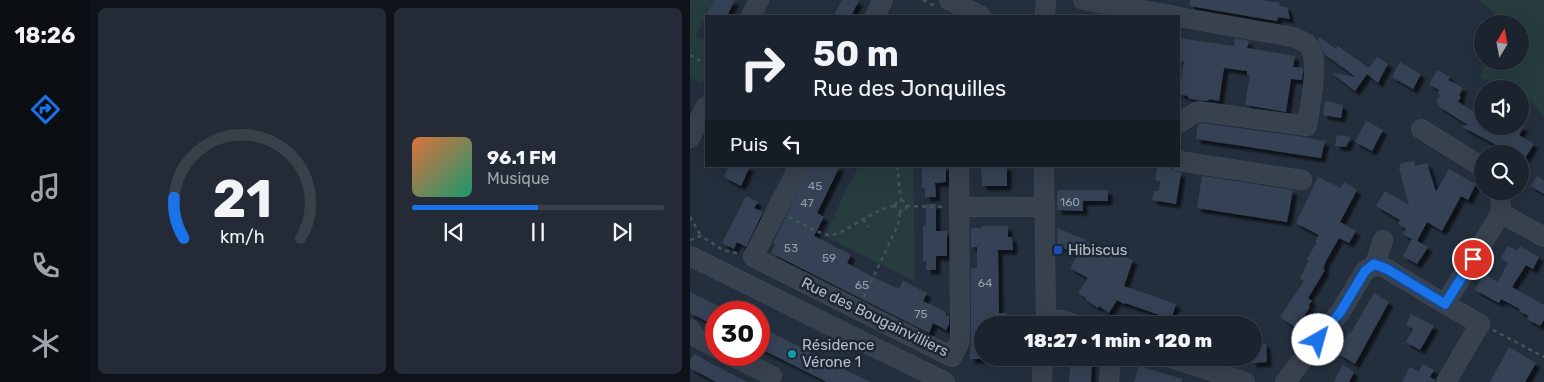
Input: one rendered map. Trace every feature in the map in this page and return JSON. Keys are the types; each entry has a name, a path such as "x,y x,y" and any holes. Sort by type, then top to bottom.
{"street":[{"path":"752,15 759,0"},
{"path":"876,15 883,0"},
{"path":"949,0 979,15"},
{"path":"1045,15 1046,0"},
{"path":"1083,0 1172,15"},
{"path":"1180,16 1293,36 1309,45 1314,58 1307,126 1198,111 1180,122"},
{"path":"690,138 705,108"},
{"path":"1421,129 1474,162"},
{"path":"1180,161 1302,180"},
{"path":"753,257 799,167"},
{"name":"Rue des Bougainvilliers","path":"753,257 952,357 960,341 959,167"},
{"path":"1044,167 1046,316"},
{"path":"1445,304 1501,213 1500,200"},
{"path":"960,207 1045,207"},
{"path":"1501,213 1544,237"},
{"path":"1285,382 1341,311 1365,271 1374,264 1383,240"},
{"path":"690,256 936,380 952,357"},
{"path":"1374,264 1387,269 1480,324 1446,382"},
{"path":"690,329 695,337 705,342"},
{"path":"752,366 772,376"},
{"path":"1042,382 1043,366"},
{"path":"1109,382 1110,366"},
{"path":"1196,366 1245,382"}],"path":[{"path":"690,56 705,64"},
{"path":"897,167 900,201"},
{"path":"777,211 819,232 836,235 881,209 895,206 900,201"},
{"path":"900,201 905,203 906,206 960,207"},
{"path":"895,206 897,211 900,212"},
{"path":"900,212 906,209 906,206"},
{"path":"858,309 898,225 900,212"},
{"path":"690,217 701,236 723,250 753,257"},
{"path":"862,219 868,227"},
{"path":"690,240 701,236"},
{"path":"1480,324 1503,334 1544,357"}],"green space":[{"path":"690,0 714,0 696,36 705,40 705,77 702,84 690,78"},
{"path":"1480,0 1544,0 1544,116 1529,100 1529,80 1486,80 1481,78 1482,70 1529,70 1529,15 1494,15 1494,13"},
{"path":"858,167 913,167 915,281 825,236"}],"building":[{"path":"714,0 735,0 728,15 706,15"},
{"path":"842,0 859,0 852,15 834,15"},
{"path":"1190,0 1261,0 1280,3 1279,6 1287,7 1290,19 1278,17 1277,21 1190,6"},
{"path":"1319,37 1336,49 1338,46 1369,68 1377,57 1388,64 1378,83 1367,74 1355,91 1332,73 1356,77 1324,54 1318,40"},
{"path":"1180,38 1234,46 1235,38 1249,41 1247,48 1295,56 1293,67 1303,68 1302,80 1291,79 1286,112 1245,105 1250,76 1247,75 1247,71 1224,68 1219,101 1209,99 1208,101 1196,100 1180,94 1184,61 1180,61"},
{"path":"1400,62 1421,74 1413,89 1392,77"},
{"path":"1437,70 1450,77 1448,80 1463,88 1458,102 1474,111 1474,133 1461,126 1468,125 1438,106 1439,103 1436,102 1440,95 1438,93 1439,90 1429,84"},
{"path":"1325,101 1343,105 1341,118 1323,115"},
{"path":"1366,121 1383,130 1372,151 1355,142"},
{"path":"1198,124 1325,141 1321,158 1196,139"},
{"path":"1337,135 1351,137 1346,147 1335,146"},
{"path":"1478,135 1519,135 1534,144 1529,152 1529,145 1496,145"},
{"path":"1414,161 1415,166 1427,163 1436,192 1449,169 1474,183 1474,188 1468,200 1461,196 1442,231 1427,222 1417,241 1428,247 1417,264 1403,256 1412,239 1403,234 1406,229 1398,224 1400,220 1376,206 1385,191 1409,205 1399,168 1401,163"},
{"path":"729,167 750,167 741,186 724,177"},
{"path":"810,167 840,167 817,213 824,217 814,236 851,255 847,263 871,276 899,289 903,281 927,293 923,301 946,312 945,315 949,316 949,324 946,330 933,323 929,333 771,253 776,244 773,243"},
{"path":"922,167 946,167 946,182 935,183 936,197 925,197 925,188 922,188"},
{"path":"981,167 1007,167 1007,186 982,186"},
{"path":"1158,167 1170,167 1172,170 1181,173 1176,204 1152,200 1154,191 1159,191 1160,181 1155,180"},
{"path":"1202,176 1293,190 1287,222 1197,208"},
{"path":"1537,176 1544,180 1544,194 1531,186"},
{"path":"1318,177 1341,188 1344,182 1357,190 1340,222 1356,231 1349,243 1339,238 1326,261 1323,269 1325,270 1308,298 1312,301 1308,306 1310,307 1296,328 1280,317 1304,281 1300,278 1309,261 1306,260 1319,235 1296,223"},
{"path":"1057,190 1108,190 1108,201 1083,201 1083,211 1057,210"},
{"path":"746,196 758,202 754,208 763,212 746,247 737,242 734,249 722,243"},
{"path":"926,204 936,204 936,231 947,231 947,256 936,256 936,270 926,270 926,261 923,261 923,226 926,226"},
{"path":"982,226 1008,226 1008,237 1012,237 1013,250 998,250 999,313 1007,313 1007,316 974,316 974,359 970,359 971,268 977,268 977,247 971,247 971,228 982,228"},
{"path":"1057,228 1133,260 1124,286 1176,304 1172,316 1162,316 1117,300 1109,313 1099,306 1098,308 1078,293 1088,278 1070,268 1078,254 1058,246"},
{"path":"1508,246 1517,251 1520,246 1539,257 1533,269 1526,265 1512,287 1544,305 1544,320 1540,326 1527,319 1529,316 1519,311 1520,309 1501,299 1499,303 1475,290 1484,274 1498,282 1508,263 1501,258"},
{"path":"690,292 708,301 705,301 705,320 690,313"},
{"path":"1374,293 1389,302 1355,364 1337,353"},
{"path":"1411,314 1434,326 1420,350 1406,342 1413,329 1406,325"},
{"name":"Résidence Vérone 1","path":"770,332 870,382 827,382 770,354"},
{"path":"1262,343 1266,344 1267,362 1262,362"},
{"path":"1509,347 1536,363 1525,382 1490,382"},
{"path":"694,354 705,360 705,366 717,366 747,382 716,382 690,368 690,361"},
{"path":"1423,364 1434,370 1430,377 1435,382 1402,382 1410,367 1419,372"},
{"path":"1343,365 1354,372 1349,382 1334,382"},
{"path":"1070,366 1092,366 1091,382 1069,382"},
{"path":"1139,366 1182,379 1182,382 1134,382"}],"place":[{"name":"Hibiscus","path":"1058,250"},
{"name":"Résidence Vérone 1","path":"792,354"}],"route":[{"path":"1318,340 1341,311 1365,271 1374,264 1387,269 1445,304 1473,259"}]}
